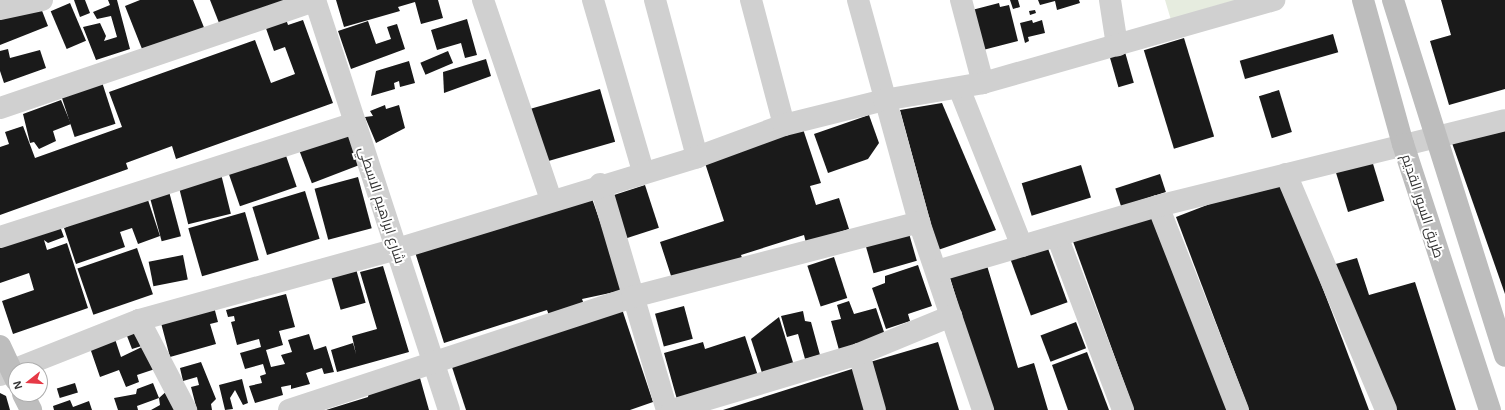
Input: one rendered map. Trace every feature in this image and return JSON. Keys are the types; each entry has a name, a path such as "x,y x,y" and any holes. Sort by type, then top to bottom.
{"main road":[{"name":"طريق السور القديم","path":"1363,0 1403,144 1490,410"},
{"path":"1393,0 1434,137 1505,356"},
{"path":"0,346 8,372"}],"street":[{"path":"0,9 42,0"},
{"path":"0,108 315,0"},
{"name":"شارع ابراهيم الاسطي","path":"315,0 449,410"},
{"path":"483,0 550,200"},
{"path":"593,0 643,171"},
{"path":"655,0 697,156"},
{"path":"751,0 784,125"},
{"path":"858,0 884,100 920,222 983,410"},
{"path":"961,0 983,83"},
{"path":"1110,0 1117,45"},
{"path":"40,362 139,320 397,249 600,184 697,156 784,125 884,100 983,83 1274,0"},
{"path":"959,88 1022,246"},
{"path":"937,271 1158,206 1403,144 1505,120"},
{"path":"0,237 355,123"},
{"path":"1286,174 1386,410"},
{"path":"600,184 632,297 667,410"},
{"path":"1158,206 1238,410"},
{"path":"289,410 632,297 920,222"},
{"path":"1057,236 1123,410"},
{"path":"672,410 859,354 951,316"},
{"path":"139,320 186,410"},
{"path":"859,354 875,410"}],"shaded area":[{"path":"1165,0 1236,0 1171,20"}],"building":[{"path":"74,0 85,0 90,13 80,17"},
{"path":"108,0 117,0 130,49 96,60 83,27 100,23 106,36 104,41 117,37 111,16 97,19 93,12 110,5"},
{"path":"140,0 193,0 205,30 144,54 125,6"},
{"path":"210,0 293,0 221,28"},
{"path":"336,0 438,0 443,18 421,24 415,2 398,7 400,11 344,27"},
{"path":"1010,0 1018,0 1020,7 1013,9"},
{"path":"1038,0 1079,0 1080,3 1057,10 1055,1 1040,5"},
{"path":"1441,0 1505,0 1505,89 1449,105 1430,41 1451,35"},
{"path":"39,3 48,26 0,45 0,19"},
{"path":"70,3 86,41 67,49 51,11"},
{"path":"999,3 1000,7 1009,5 1018,41 983,50 972,10"},
{"path":"1035,10 1036,13 1030,15 1029,11"},
{"path":"284,13 288,25 303,20 333,103 176,159 172,146 126,163 128,169 0,215 0,147 9,144 5,132 23,126 35,158 122,127 109,92 255,40 271,83 295,74 285,47 274,51 263,20"},
{"path":"467,19 477,55 465,58 461,43 437,50 431,30"},
{"path":"1032,20 1033,23 1042,20 1045,33 1028,37 1029,41 1025,43 1020,23"},
{"path":"368,21 376,44 391,39 387,27 397,24 405,49 351,69 338,31"},
{"path":"1333,34 1338,52 1245,79 1240,61"},
{"path":"1184,38 1214,136 1174,149 1144,50"},
{"path":"8,49 10,58 40,50 46,68 4,83 0,71 0,51"},
{"path":"448,51 453,63 425,75 420,63"},
{"path":"1125,52 1134,83 1118,87 1110,56"},
{"path":"486,59 491,76 444,93 443,72"},
{"path":"409,61 415,83 400,87 399,81 394,83 395,89 371,96 376,71"},
{"path":"101,79 116,124 75,137 60,92"},
{"path":"600,89 615,142 545,162 530,109"},
{"path":"1279,90 1292,132 1272,138 1259,96"},
{"path":"61,100 71,124 53,131 56,141 39,149 34,142 30,143 23,114"},
{"path":"942,103 996,230 938,250 900,110"},
{"path":"385,105 386,109 399,105 405,128 376,143 365,117 373,116 370,111"},
{"path":"869,115 879,143 868,159 828,173 814,134"},
{"path":"1505,125 1505,294 1452,143"},
{"path":"347,127 361,164 312,183 298,146"},
{"path":"803,129 821,183 810,186 816,205 839,198 849,229 806,243 804,235 741,255 744,263 674,285 660,242 724,221 704,160"},
{"path":"283,147 297,187 240,206 226,167"},
{"path":"1370,154 1384,201 1348,212 1334,165"},
{"path":"1081,165 1091,198 1032,216 1022,183"},
{"path":"220,170 231,214 188,224 177,181"},
{"path":"1160,174 1166,192 1121,207 1115,189"},
{"path":"358,177 372,228 328,240 315,189"},
{"path":"1280,177 1369,410 1249,410 1176,217"},
{"path":"167,184 181,236 162,241 148,189"},
{"path":"645,185 659,228 622,240 608,197"},
{"path":"145,191 160,236 138,244 132,228 120,232 125,247 76,264 64,228"},
{"path":"305,191 320,239 267,255 252,207"},
{"path":"590,193 624,290 582,299 585,307 550,318 547,310 444,343 414,249"},
{"path":"1153,209 1227,410 1134,410 1071,236"},
{"path":"245,212 259,260 202,276 188,228"},
{"path":"58,221 64,237 48,243 44,240 47,250 67,243 88,308 13,334 2,301 34,290 29,273 0,283 0,241"},
{"path":"908,230 917,261 874,273 865,242"},
{"path":"1046,243 1068,302 1031,316 1009,256"},
{"path":"137,248 153,294 93,315 77,269"},
{"path":"183,255 188,280 153,286 149,262"},
{"path":"834,257 847,298 821,307 807,266"},
{"path":"1357,258 1369,295 1415,282 1456,410 1395,410 1332,265"},
{"path":"985,259 1018,368 1034,363 1048,410 990,410 948,271"},
{"path":"918,265 932,306 908,314 910,321 886,329 872,288 885,283 885,276"},
{"path":"383,266 409,352 337,372 331,350 353,343 356,354 352,336 377,329 360,272"},
{"path":"356,269 366,303 341,310 331,276"},
{"path":"286,294 295,327 279,331 283,345 266,350 271,367 285,364 281,355 292,352 288,340 309,334 314,350 326,346 334,372 324,374 322,368 306,373 310,384 291,389 291,385 281,387 283,395 255,403 249,386 262,383 260,376 266,374 263,364 245,369 240,353 261,347 259,339 237,345 231,322 235,321 234,316 228,317 226,310"},
{"path":"849,301 854,314 876,308 886,338 839,350 831,321 841,319 837,305"},
{"path":"213,303 218,322 210,324 216,344 170,357 161,323"},
{"path":"684,306 693,339 664,347 655,314"},
{"path":"622,309 653,402 630,410 466,410 451,364"},
{"path":"803,311 805,321 811,322 820,355 805,359 798,334 787,337 781,316"},
{"path":"779,317 795,369 764,379 751,339"},
{"path":"1076,322 1086,348 1051,362 1041,336"},
{"path":"137,326 148,344 132,349 127,336"},
{"path":"745,336 758,376 678,403 664,353 703,342 705,349"},
{"path":"115,339 121,357 148,344 158,368 137,375 139,382 126,387 119,370 100,377 90,348"},
{"path":"938,342 959,410 885,410 870,362"},
{"path":"1087,352 1109,410 1068,410 1052,365"},
{"path":"201,362 216,399 211,404 212,410 197,410 191,387 199,385 197,377 183,381 180,368"},
{"path":"855,368 868,410 723,410"},
{"path":"420,378 429,410 326,410 368,397 369,390"},
{"path":"242,379 248,403 243,405 235,390 230,398 233,409 225,410 219,385"},
{"path":"75,383 78,393 60,398 57,389"},
{"path":"153,383 159,398 137,406 138,410 118,410 114,398 136,394 137,389"},
{"path":"169,389 181,410 151,410 160,405 159,398"},
{"path":"0,393 6,396 10,410 0,410"},
{"path":"70,400 73,407 89,401 92,410 54,410 53,406"}]}
